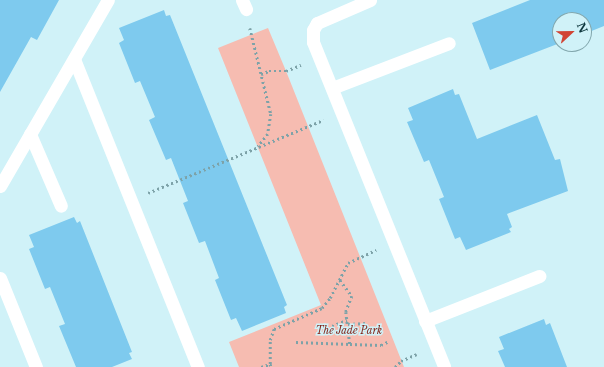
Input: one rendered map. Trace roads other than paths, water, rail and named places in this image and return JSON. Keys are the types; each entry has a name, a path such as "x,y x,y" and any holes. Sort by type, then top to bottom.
{"lane":[{"path":"0,186 108,0"},
{"path":"370,0 317,23 312,36 444,367"},
{"path":"332,88 449,43"},
{"path":"74,59 198,367"},
{"path":"30,134 61,206"},
{"path":"425,321 539,276"},
{"path":"0,278 36,367"}],"park label":[{"name":"The Jade Park","path":"349,331"}]}
